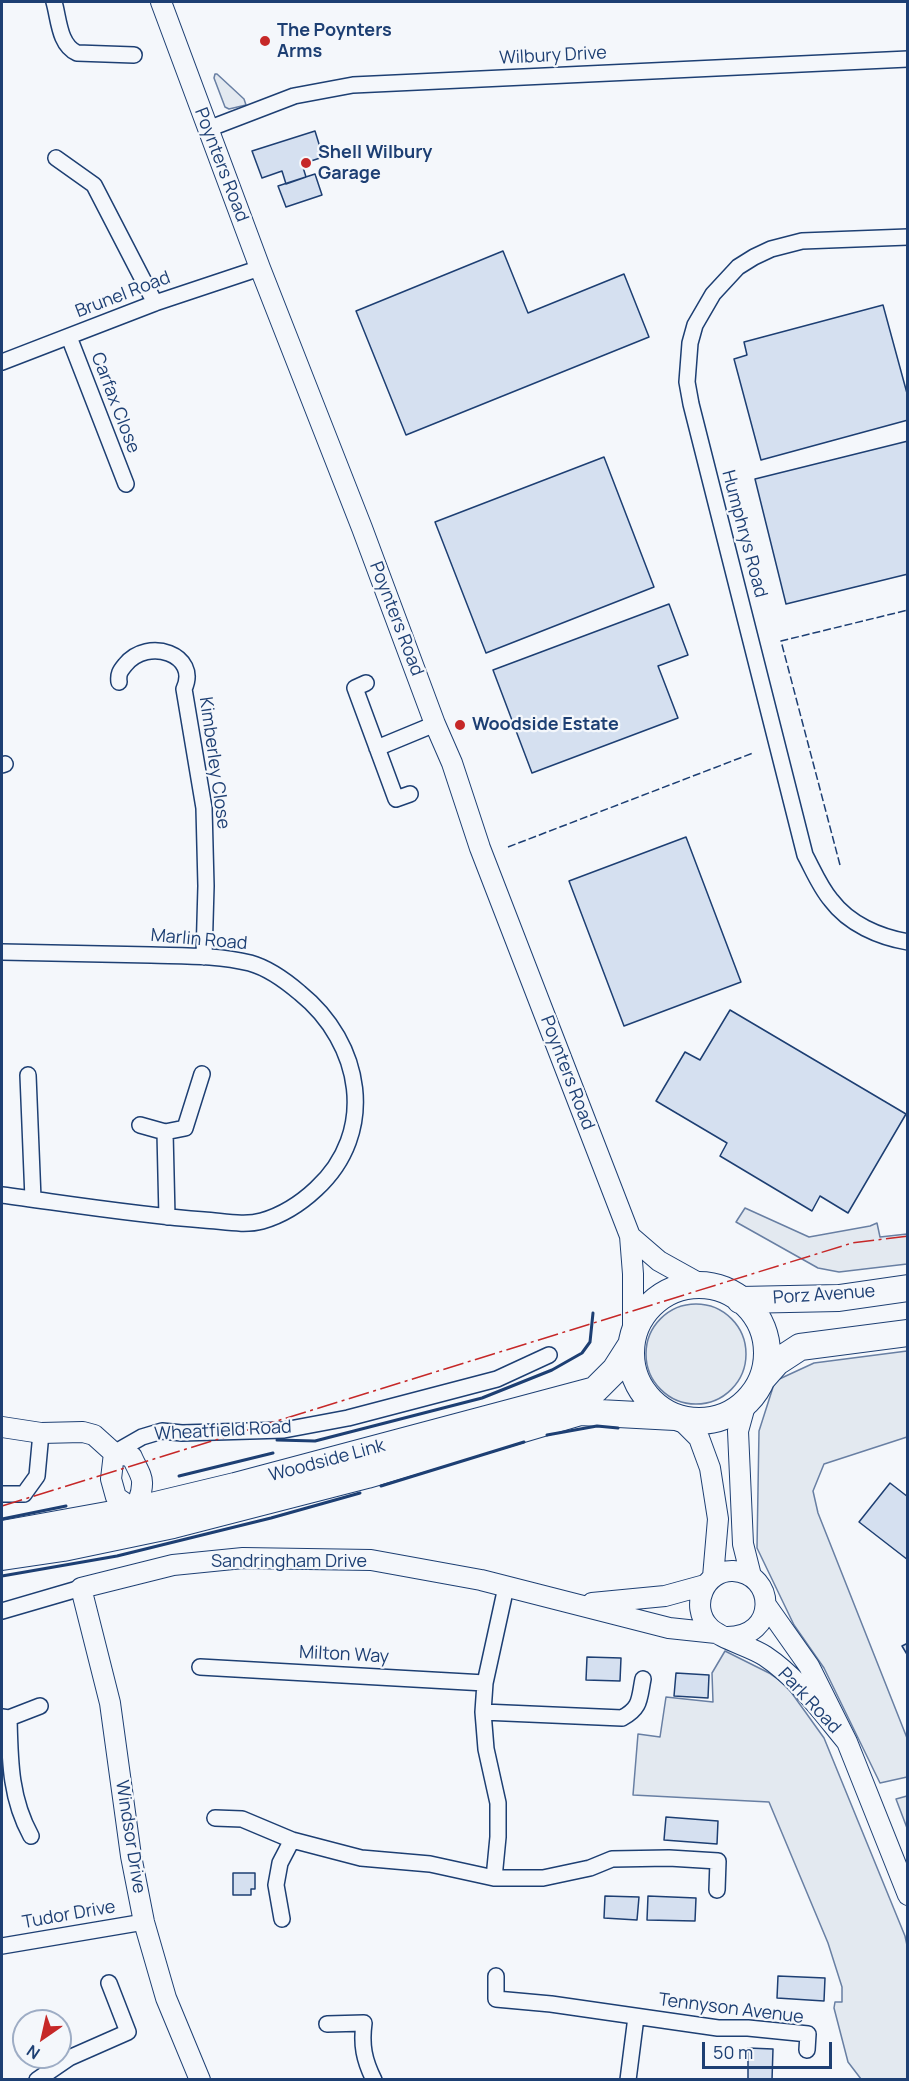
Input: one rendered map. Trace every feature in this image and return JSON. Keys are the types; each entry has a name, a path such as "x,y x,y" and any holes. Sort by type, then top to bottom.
{"main road":[{"path":"762,1379 766,1362 762,1328 753,1312 729,1293 704,1286 685,1287 667,1293 651,1305 639,1320 632,1342 631,1364 637,1381 646,1396 659,1408 677,1418 697,1422 715,1420 732,1413 746,1402 777,1362 800,1347 908,1334"},
{"name":"Porz Avenue","path":"740,1300 839,1298 908,1288"},
{"name":"Woodside Link","path":"2,1557 63,1548 234,1486 596,1390 615,1370 632,1342"},
{"name":"Woodside Link","path":"2,1534 137,1521 173,1525 367,1475 580,1412 677,1418"}],"street":[{"path":"54,2 64,42 69,49 77,52 134,55"},
{"name":"Poynters Road","path":"161,2 260,268 452,763 480,848 630,1236 633,1274 632,1342"},
{"name":"Wilbury Drive","path":"208,129 294,96 353,85 908,59"},
{"path":"56,158 94,185 155,303"},
{"name":"Humphrys Road","path":"908,237 802,241 771,249 738,267 713,294 695,325 690,343 687,382 704,458 806,855 831,901 847,917 868,930 908,942"},
{"name":"Brunel Road","path":"2,362 155,303 260,268"},
{"name":"Carfax Close","path":"69,337 126,484"},
{"name":"Kimberley Close","path":"119,682 119,672 126,663 137,653 155,649 173,656 185,667 187,673 188,680 184,689 204,808 206,886 204,957"},
{"path":"366,683 355,688 396,799 410,794"},
{"path":"377,748 435,724"},
{"name":"Marlin Road","path":"2,952 204,957 251,963 284,979 315,1004 337,1033 353,1074 356,1107 355,1122 348,1145 338,1165 299,1204 286,1212 262,1221 248,1223 167,1217 2,1195"},
{"path":"140,1125 165,1132 185,1128 202,1074"},
{"path":"28,1075 33,1199"},
{"path":"165,1132 167,1217"},
{"name":"Poynters Road","path":"630,1236 659,1261 704,1286"},
{"name":"Wheatfield Road","path":"114,1453 142,1437 162,1431 182,1433 284,1430 348,1418 497,1379 549,1355"},
{"path":"677,1418 699,1438 710,1468 718,1519 709,1581 700,1595 699,1606 702,1617 708,1626 721,1635 738,1637 748,1634 757,1626 764,1617 766,1605 759,1584 751,1576 742,1544 738,1431 746,1402"},
{"path":"2,1427 41,1433 83,1432 94,1435 114,1453 132,1457 143,1484 137,1521"},
{"path":"2,1494 24,1494 36,1476 41,1433"},
{"path":"114,1453 111,1479 116,1497 137,1521"},
{"name":"Sandringham Drive","path":"2,1611 173,1565 243,1558 371,1560 481,1580 663,1627 721,1635"},
{"path":"709,1581 732,1571 751,1576"},
{"name":"Sandringham Drive","path":"577,1604 666,1596 709,1581"},
{"path":"494,1878 498,1837 498,1803 486,1749 483,1712 485,1683 506,1587"},
{"name":"Windsor Drive","path":"81,1588 111,1703 124,1807 144,1922 166,1998 200,2079"},
{"name":"Park Road","path":"766,1605 809,1666 847,1742"},
{"name":"Park Road","path":"721,1635 765,1656 796,1683 847,1742"},
{"name":"Milton Way","path":"200,1667 485,1683"},
{"path":"483,1712 622,1718 638,1707 644,1679"},
{"path":"31,1836 21,1816 10,1769 5,1717 40,1707"},
{"path":"847,1742 908,1895"},
{"path":"215,1818 242,1819 292,1840 361,1858 430,1864 494,1878 543,1878 590,1868 612,1859 669,1858 718,1861 717,1890"},
{"path":"282,1919 276,1885 280,1863 292,1840"},
{"name":"Tudor Drive","path":"2,1946 144,1922"},
{"name":"Tennyson Avenue","path":"496,1976 496,2000 551,2004 718,2028 748,2028 808,2034 807,2050"},
{"path":"37,2079 69,2058 128,2032 109,1983"},
{"name":"Tennyson Avenue","path":"628,2079 636,2017"},
{"path":"327,2024 363,2023 363,2055 374,2079"}],"shaded area":[{"path":"215,74 244,99 246,105 229,109 225,107 214,78"},
{"path":"745,1208 809,1237 877,1223 880,1237 907,1234 907,1264 839,1272 818,1268 736,1222"},
{"path":"696,1304 715,1308 731,1319 742,1335 746,1354 742,1373 731,1389 715,1400 696,1404 677,1400 661,1389 650,1373 646,1354 650,1335 661,1319 677,1308"},
{"path":"907,1351 907,1437 824,1464 813,1491 818,1513 907,1738 907,1777 880,1783 824,1668 794,1625 757,1548 759,1431 775,1381 814,1363"},
{"path":"725,1651 769,1673 786,1685 824,1738 905,1936 908,1950 907,2079 861,2079 848,2062 834,2008 835,2002 842,2002 842,1987 828,1943 769,1802 633,1795 638,1734 660,1737 666,1697 713,1702 712,1673"},
{"path":"908,1796 907,1828 896,1799"}],"building":[{"path":"315,131 323,157 302,164 306,177 286,184 282,171 262,178 252,151"},
{"path":"315,174 322,195 286,207 278,186"},
{"path":"503,251 528,313 624,274 649,337 406,435 356,311"},
{"path":"883,305 908,397 908,420 761,460 734,359 747,355 744,342"},
{"path":"908,441 908,574 786,604 755,479"},
{"path":"604,457 654,587 486,653 435,522"},
{"path":"669,604 688,655 658,666 678,718 532,773 493,670"},
{"path":"686,837 741,982 624,1026 569,881"},
{"path":"730,1010 906,1114 848,1213 820,1196 812,1211 720,1156 727,1143 656,1101 685,1052 700,1060"},
{"path":"890,1483 908,1497 908,1560 859,1522"},
{"path":"908,1643 908,1656 902,1646"},
{"path":"587,1657 621,1658 620,1681 586,1680"},
{"path":"676,1673 709,1675 708,1698 674,1696"},
{"path":"666,1817 718,1821 717,1844 664,1840"},
{"path":"233,1873 255,1873 255,1889 251,1889 251,1895 233,1895"},
{"path":"605,1896 639,1897 637,1920 604,1918"},
{"path":"648,1896 696,1898 695,1921 647,1920"},
{"path":"778,1976 825,1978 824,2001 777,1998"},
{"path":"748,2048 773,2049 772,2080 748,2080"}],"fence":[{"path":"840,865 781,641 908,610"},
{"path":"508,847 753,753"}],"wall":[{"path":"277,1440 315,1441 482,1398 552,1370 582,1353 590,1342 593,1313"},
{"path":"547,1435 597,1426 618,1428"},
{"path":"381,1486 524,1442"},
{"path":"179,1476 273,1453"},
{"path":"2,1576 117,1556 271,1518 360,1493"},
{"path":"2,1519 66,1506"}],"power":[{"path":"2,1506 852,1243 908,1236"}],"place":[{"name":"The Poynters Arms","path":"265,41"},
{"name":"Shell Wilbury Garage","path":"306,163"},
{"name":"Woodside Estate","path":"460,725"}]}
